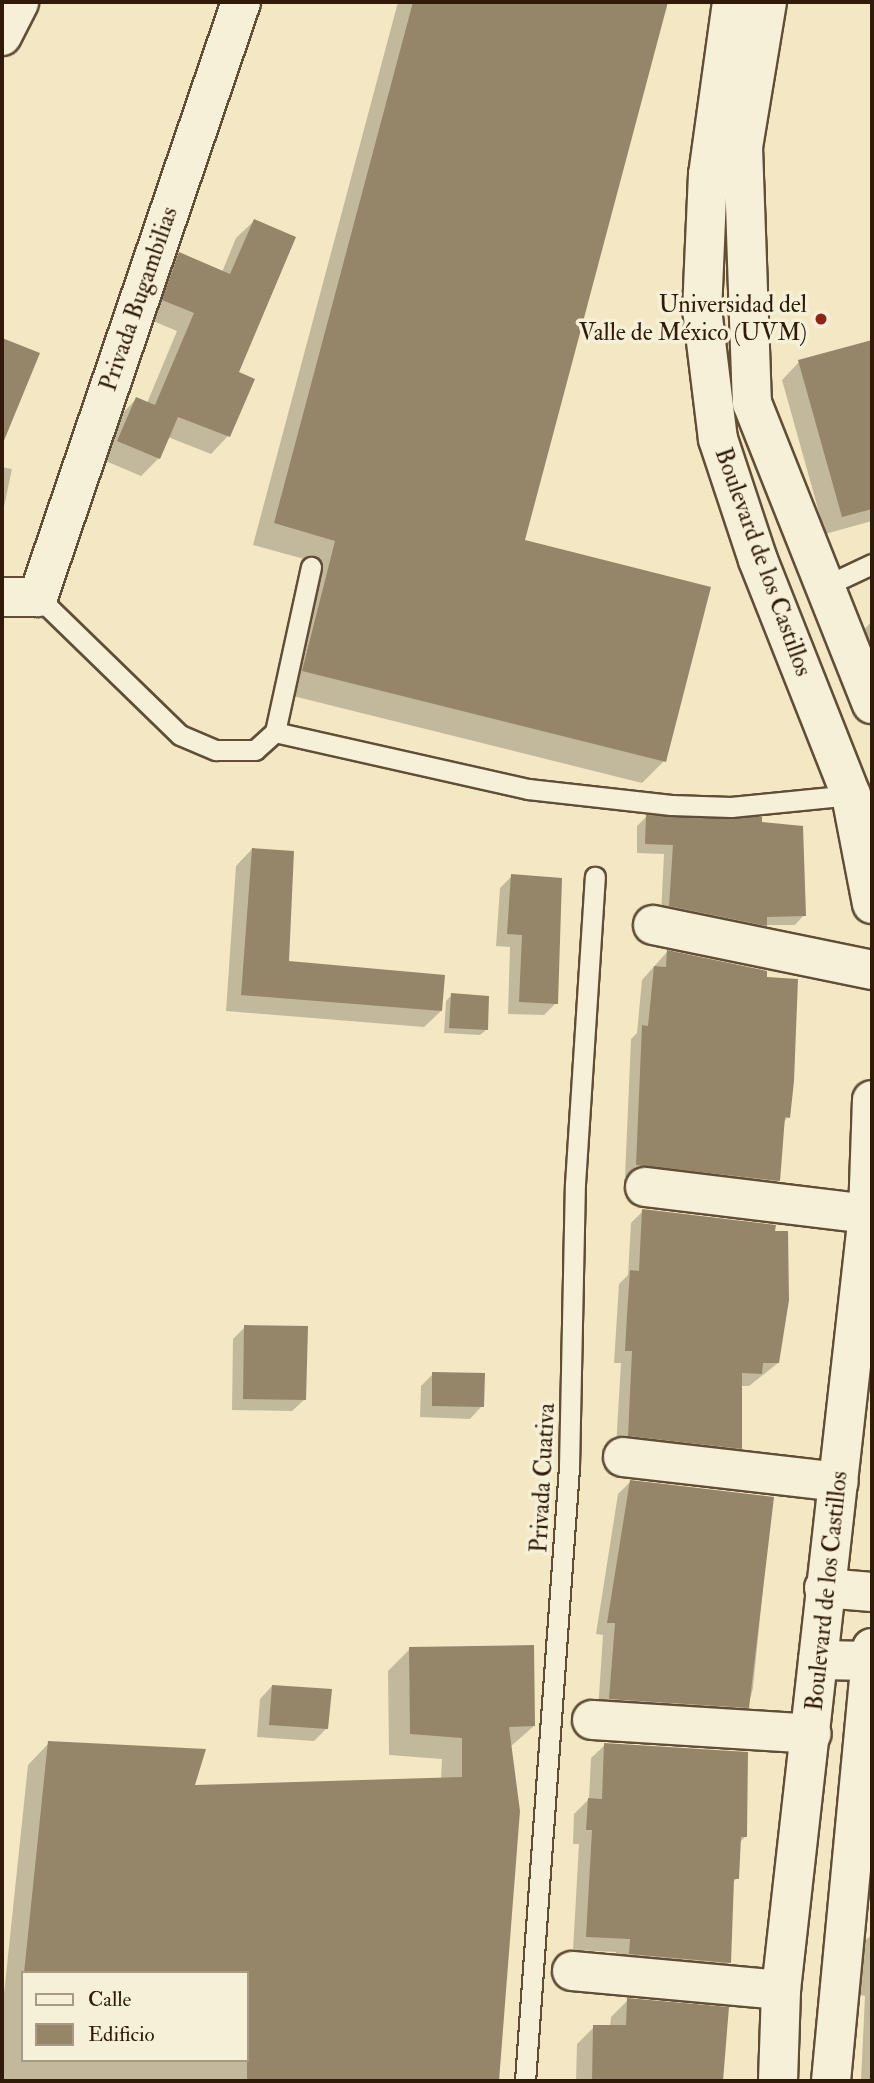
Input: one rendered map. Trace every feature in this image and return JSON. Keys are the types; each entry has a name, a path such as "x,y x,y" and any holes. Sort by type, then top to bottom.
{"street":[{"path":"2,36 19,2"},
{"name":"Privada Bugambilias","path":"20,597 241,2"},
{"name":"Boulevard de los Castillos","path":"732,2 708,174 702,309 718,439 758,559 851,795 872,904"},
{"name":"Boulevard de los Castillos","path":"767,2 743,147 752,403 872,704"},
{"path":"653,925 872,970"},
{"name":"Boulevard de los Castillos","path":"778,2081 781,1990 812,1734 824,1588 839,1482 868,1214 872,1100"},
{"path":"645,1187 868,1214"},
{"path":"623,1457 839,1482"},
{"path":"824,1588 872,1592"},
{"path":"818,1660 872,1656 831,2081"},
{"path":"592,1720 812,1734"},
{"path":"572,1971 781,1990"}],"lane":[{"path":"825,586 872,564"},
{"path":"20,597 180,734 216,750 256,750 275,732 312,567"},
{"path":"275,732 528,789 658,804 731,807 851,795"},
{"name":"Privada Cuativa","path":"525,2081 569,1481 575,1184 595,877"}],"building":[{"path":"413,2 668,2 525,540 711,587 666,762 302,671 335,541 274,523"},
{"path":"254,219 296,237 239,372 255,379 230,437 178,417 160,459 117,441 136,397 155,405 194,313 162,300 179,252 230,274"},
{"path":"2,338 40,353 3,443 2,443"},
{"path":"872,340 872,509 842,517 798,360"},
{"path":"646,815 762,817 762,822 803,826 806,916 767,917 767,926 669,906 673,845 645,844"},
{"path":"252,848 294,851 289,961 445,975 442,1011 241,995"},
{"path":"511,874 562,878 558,1004 519,1002 522,935 507,934"},
{"path":"667,950 767,971 767,977 798,979 794,1081 790,1118 785,1117 780,1181 636,1165 642,1025 648,1026 654,966 666,967"},
{"path":"451,993 489,996 488,1030 449,1028"},
{"path":"642,1209 776,1225 775,1231 788,1231 789,1300 779,1363 763,1363 762,1374 742,1373 742,1449 628,1436 632,1351 625,1351 627,1315 630,1270 639,1271"},
{"path":"244,1325 308,1326 306,1400 243,1399"},
{"path":"432,1372 485,1373 484,1407 432,1406"},
{"path":"630,1480 774,1497 749,1708 609,1699 615,1623 607,1623"},
{"path":"534,1645 535,1726 509,1727 520,1811 499,2081 247,2081 248,1971 24,1971 48,1741 206,1749 195,1785 462,1777 462,1738 410,1734 409,1647"},
{"path":"272,1685 332,1689 328,1729 269,1725"},
{"path":"604,1743 748,1752 747,1837 741,1837 739,1879 734,1879 731,1963 629,1954 630,1939 586,1937 592,1830 586,1830 588,1798 602,1799"},
{"path":"627,1998 729,2007 723,2081 592,2081 593,2025 626,2025"}],"place":[{"name":"Universidad del Valle de México (UVM)","path":"821,319"}]}
